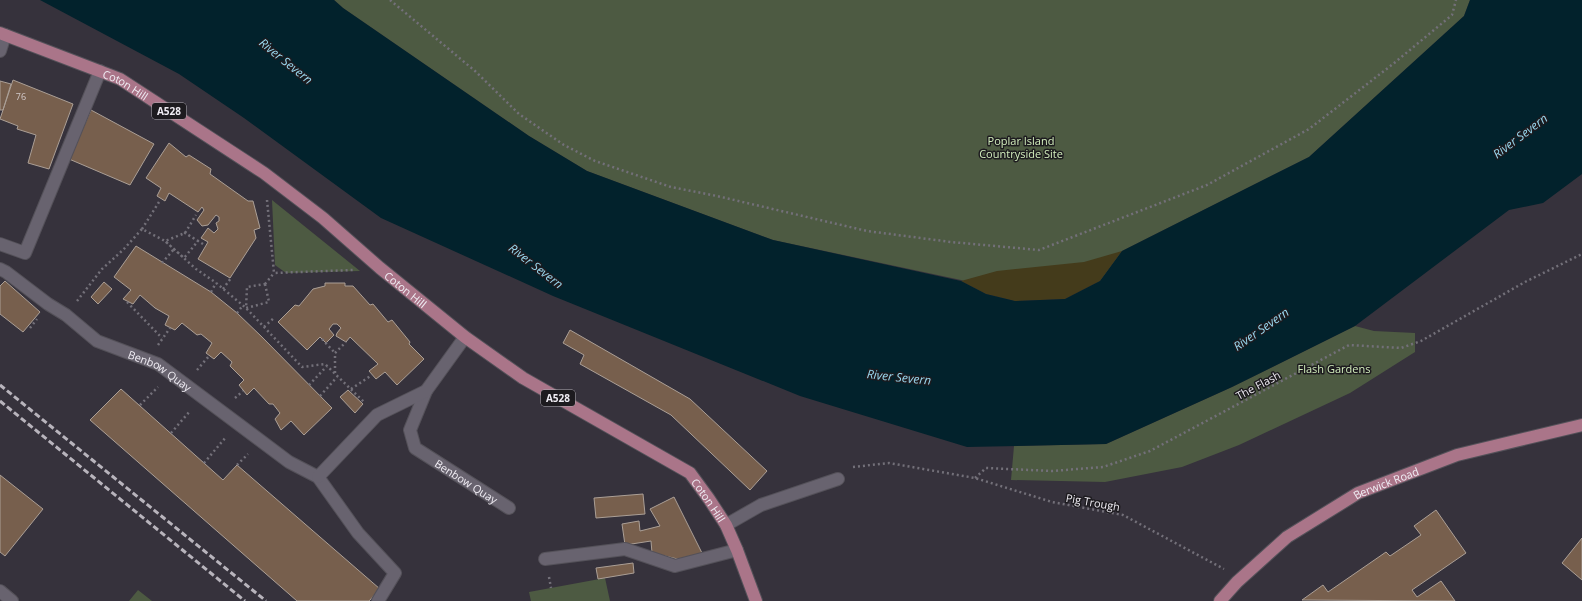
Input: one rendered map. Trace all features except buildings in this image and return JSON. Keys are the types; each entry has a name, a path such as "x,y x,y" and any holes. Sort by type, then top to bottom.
{"main road":[{"name":"Coton Hill","path":"3,34 120,79 264,173 323,218 380,268 466,338 523,378 690,473 710,499 726,525 756,601"},
{"name":"Berwick Road","path":"1220,601 1237,582 1287,537 1358,493 1457,455 1582,425"}],"lane":[{"path":"0,51 3,34"},
{"path":"0,244 25,253 100,71"},
{"name":"Benbow Quay","path":"0,270 6,272 48,304 66,315 97,341 158,364 290,462 318,477 358,533 395,573 378,601"},
{"name":"Benbow Quay","path":"466,338 426,391 410,430 415,448 510,508"},
{"name":"Benbow Quay","path":"318,477 377,415 426,391"},
{"path":"726,525 760,505 838,479"},
{"path":"545,559 625,549 675,566 737,550"},
{"path":"0,591 12,601"}],"path":[{"path":"390,0 476,71 519,114 564,145 595,161 671,187 732,199 867,231 951,242 1039,250 1207,185 1309,129 1393,64 1452,15 1456,0"},
{"path":"246,308 247,287 265,284 274,273 264,173"},
{"path":"66,315 102,269 142,229 159,202"},
{"path":"165,241 185,233 196,215"},
{"path":"142,229 165,241 196,269 243,305 302,367 326,364 337,377 377,415"},
{"path":"165,241 184,258 198,240 185,233"},
{"path":"185,233 203,244"},
{"path":"162,263 174,249"},
{"name":"The Flash","path":"975,478 986,468 1052,471 1103,467 1150,451 1349,345 1401,348 1421,341 1524,282 1582,254"},
{"path":"274,273 380,268"},
{"path":"223,289 231,278"},
{"path":"210,292 216,283"},
{"path":"246,308 269,302 265,284"},
{"path":"127,302 162,338"},
{"path":"237,313 243,305"},
{"path":"264,327 275,317"},
{"path":"322,339 335,353 335,374"},
{"path":"335,353 346,342"},
{"path":"309,385 327,366"},
{"path":"140,406 171,373"},
{"path":"351,390 372,374"},
{"path":"320,396 337,377"},
{"path":"171,434 202,397"},
{"path":"204,463 238,423"},
{"name":"Pig Trough","path":"975,478 1052,502 1123,515 1193,553 1223,567"},
{"path":"548,575 551,588"}],"green space":[{"name":"Poplar Island Countryside Site","path":"334,0 1470,0 1464,16 1309,157 1122,251 1100,281 1015,301 961,280 773,240 587,171 529,136 343,8"},
{"path":"272,200 360,271 286,273 275,265"},
{"name":"Flash Gardens","path":"1355,326 1374,331 1415,333 1415,352 1350,393 1239,445 1182,467 1105,482 1011,480 1014,446 1106,444 1232,387"},
{"path":"605,578 610,601 531,601 529,592"},
{"path":"138,590 152,601 129,601"}],"sand":[{"path":"1122,251 1100,281 1065,299 1015,301 986,294 961,281 997,271 1084,262"}],"water":[{"name":"River Severn","path":"40,0 334,0 343,8 529,136 587,171 773,240 961,281 986,294 1015,301 1065,299 1100,281 1122,251 1309,157 1464,16 1470,0 1582,0 1582,174 1543,203 1509,210 1355,326 1232,387 1106,444 967,447 800,396 553,296 381,218 244,118 179,74"}],"railway":[{"path":"0,385 266,601"},
{"path":"0,401 245,601"}]}
